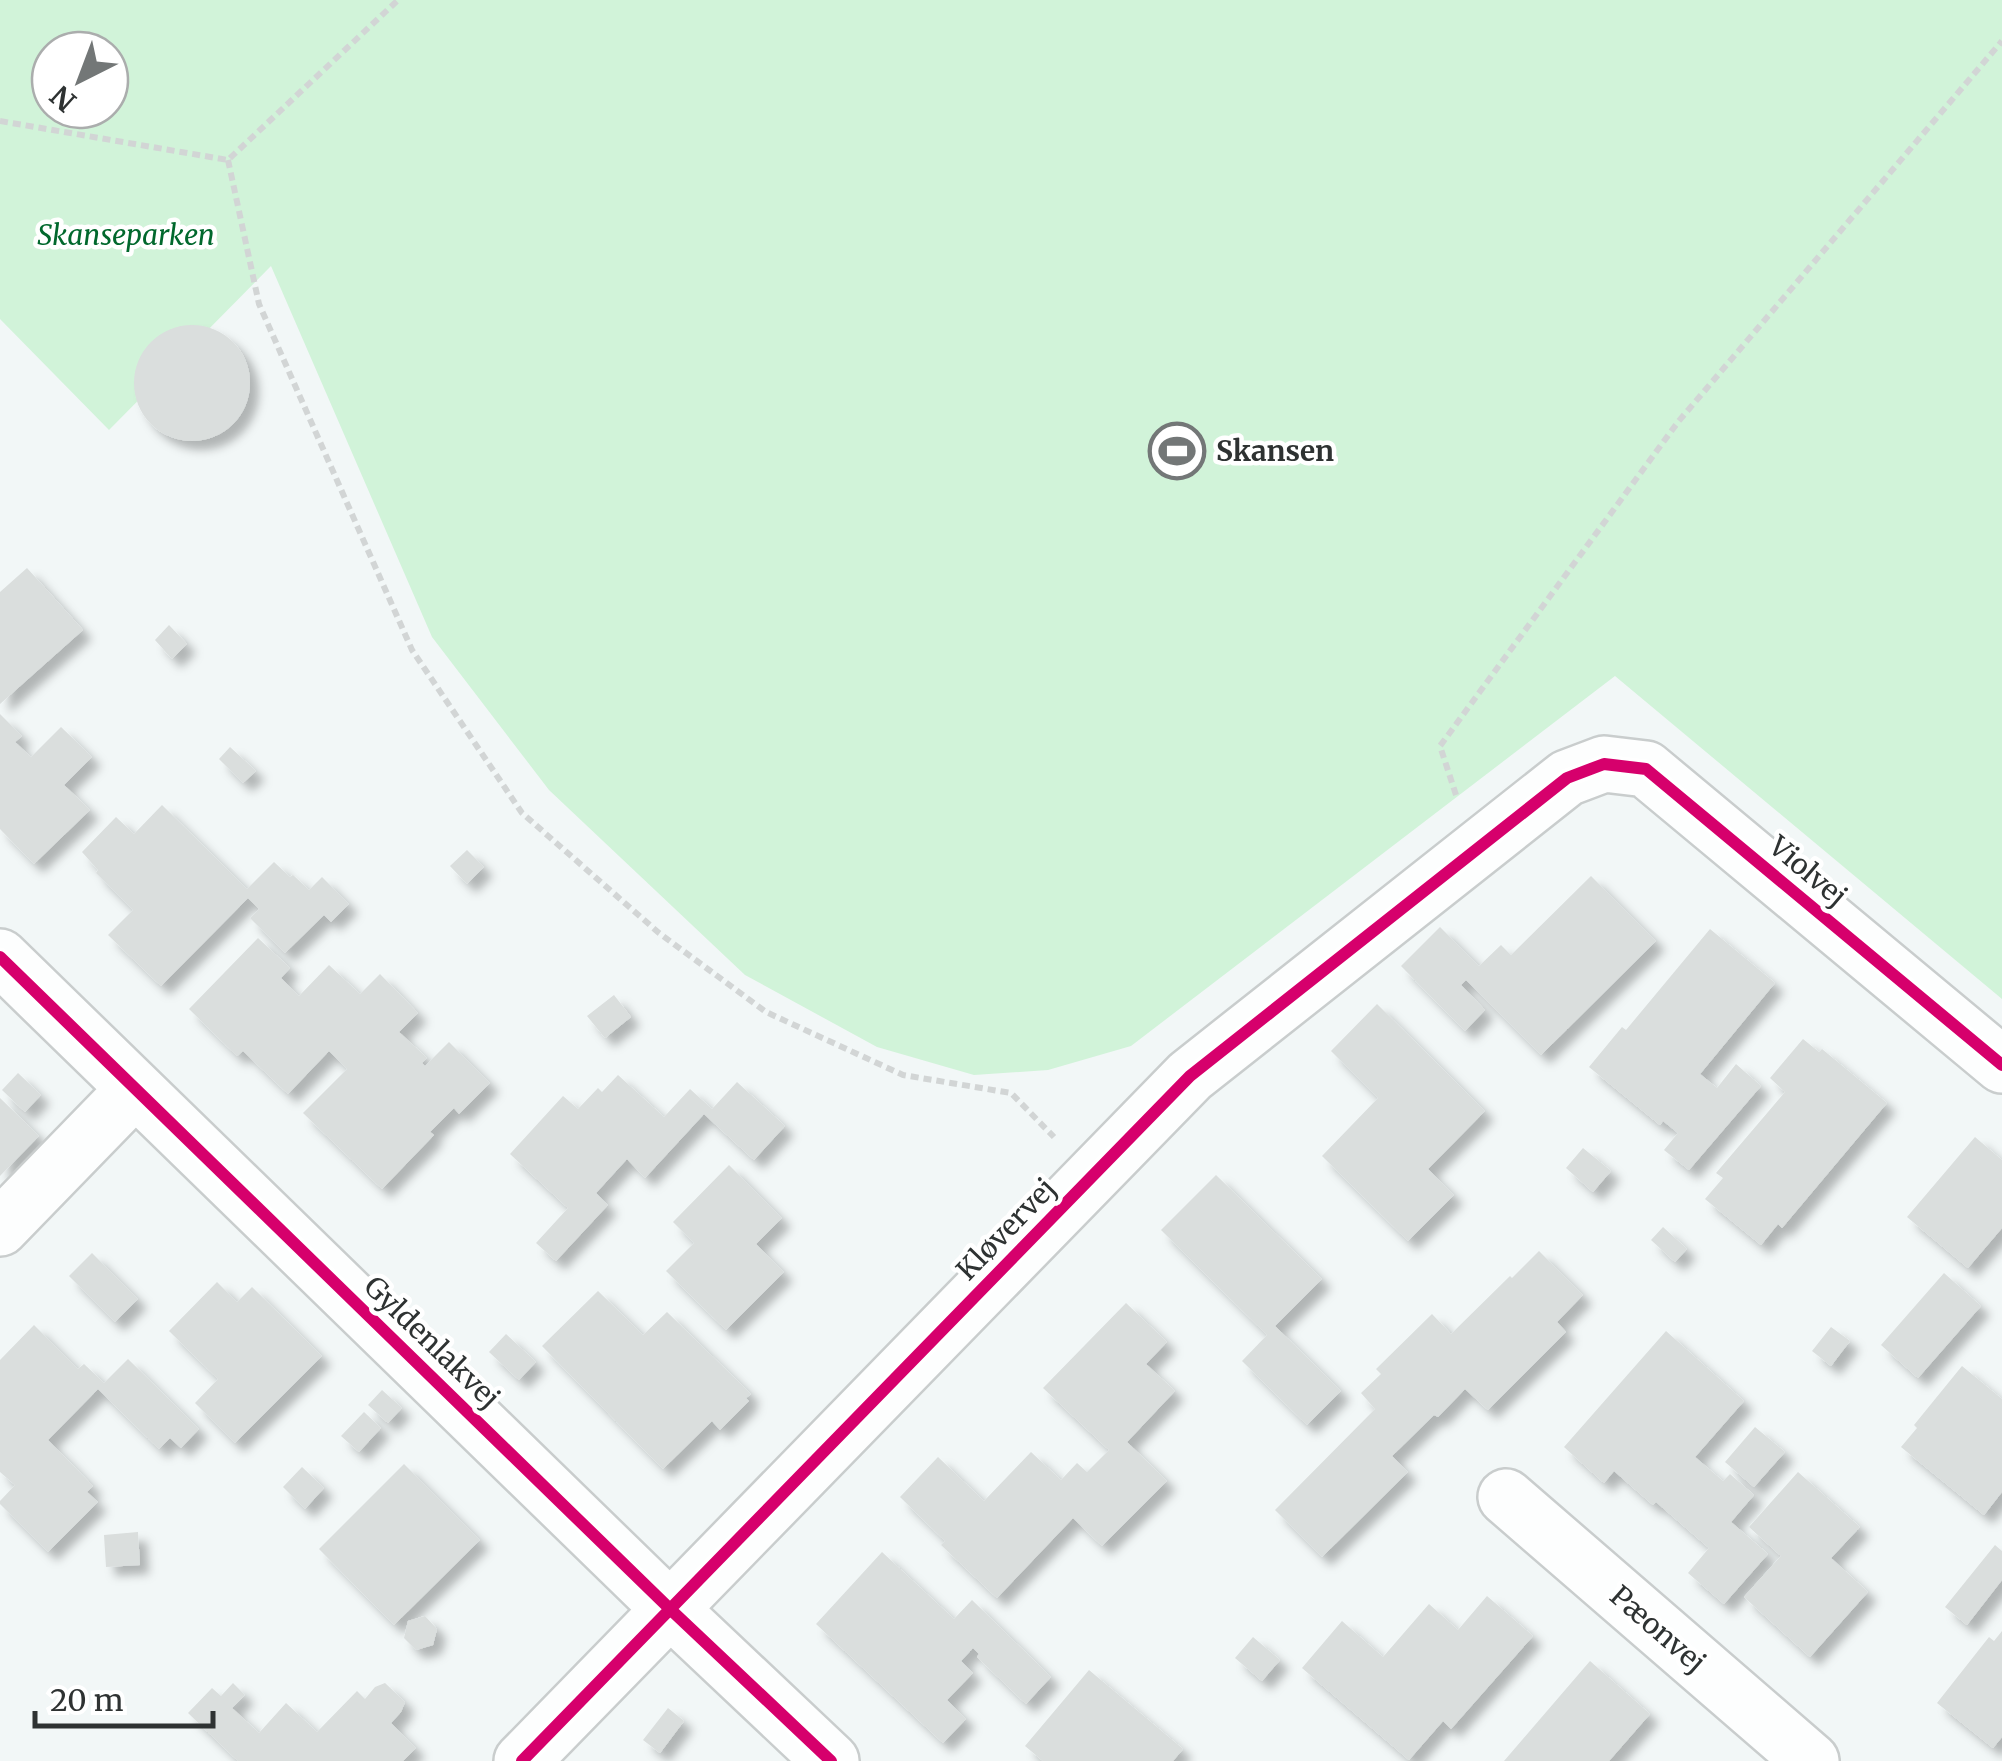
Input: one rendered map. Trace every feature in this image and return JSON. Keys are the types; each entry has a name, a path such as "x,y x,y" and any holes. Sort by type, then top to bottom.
{"street":[{"name":"Violvej","path":"1567,778 1604,764 1646,769 2002,1064"},
{"name":"Kløvervej","path":"522,1761 1190,1076 1567,778"},
{"name":"Gyldenlakvej","path":"0,957 831,1761"},
{"path":"0,1228 135,1089"},
{"name":"Pæonvej","path":"1506,1497 1810,1761"}],"path":[{"path":"228,160 398,0"},
{"path":"1474,851 1440,746 1678,422 2002,41"},
{"path":"0,121 228,160"},
{"path":"228,160 259,304 412,650 522,812 659,933 766,1012 903,1075 1011,1093 1092,1176"}],"green space":[{"name":"Skansen","path":"0,0 2002,0 2002,999 1615,676 1131,1046 1048,1070 974,1075 877,1047 745,975 549,790 432,637 271,266 109,430 0,319"}],"building":[{"path":"192,325 214,329 233,342 246,361 250,383 246,405 233,424 214,437 192,441 170,437 151,424 138,405 134,383 138,361 151,342 170,329"},
{"path":"27,568 83,630 0,704 0,592"},
{"path":"169,625 187,644 172,659 155,640"},
{"path":"0,714 22,736 15,742 31,757 61,727 92,757 64,785 90,810 34,864 0,829"},
{"path":"230,747 256,771 243,783 219,759"},
{"path":"162,805 247,889 274,862 309,890 322,877 349,904 331,922 324,915 285,953 250,918 259,909 248,898 161,986 108,935 133,910 96,873 98,870 82,852 116,817 134,834"},
{"path":"467,850 484,867 467,884 450,866"},
{"path":"1591,876 1656,941 1541,1055 1466,980 1461,985 1485,1010 1465,1031 1401,966 1440,927 1479,966 1501,945 1511,955"},
{"path":"1710,929 1775,983 1700,1074 1717,1088 1736,1064 1761,1086 1689,1170 1664,1150 1678,1133 1663,1121 1660,1125 1589,1067 1622,1027 1626,1030"},
{"path":"258,938 290,968 281,978 299,996 329,965 360,994 380,974 418,1013 399,1032 427,1058 422,1063 425,1066 449,1042 490,1083 459,1114 454,1108 382,1189 303,1113 347,1069 329,1051 288,1094 243,1051 237,1056 189,1009"},
{"path":"614,995 631,1017 605,1038 587,1016"},
{"path":"1377,1004 1485,1111 1428,1169 1454,1195 1408,1241 1322,1156 1378,1098 1331,1051"},
{"path":"1803,1039 1819,1052 1822,1049 1887,1103 1782,1228 1778,1224 1761,1245 1705,1199 1723,1178 1716,1173 1785,1092 1770,1078"},
{"path":"18,1073 41,1095 25,1112 2,1090"},
{"path":"618,1075 664,1117 690,1089 712,1109 737,1082 785,1126 754,1160 704,1114 645,1178 627,1159 596,1193 608,1205 556,1261 536,1243 568,1208 510,1154 563,1096 578,1109 598,1088 602,1092"},
{"path":"0,1098 39,1136 0,1176"},
{"path":"1975,1137 2002,1160 2002,1228 1968,1268 1907,1217"},
{"path":"1583,1148 1611,1171 1593,1192 1566,1168"},
{"path":"729,1165 782,1218 756,1244 784,1272 726,1330 666,1271 694,1243 673,1222"},
{"path":"1216,1175 1322,1279 1275,1326 1341,1391 1307,1425 1242,1361 1267,1335 1161,1230"},
{"path":"1663,1227 1687,1249 1675,1262 1651,1240"},
{"path":"1539,1251 1583,1295 1557,1322 1566,1332 1488,1410 1465,1389 1438,1417 1434,1415 1392,1456 1408,1472 1322,1557 1275,1510 1375,1409 1361,1393 1381,1374 1376,1369 1432,1314 1451,1334"},
{"path":"92,1253 138,1299 115,1322 69,1276"},
{"path":"1944,1273 1981,1306 1918,1378 1881,1345"},
{"path":"217,1282 237,1302 252,1287 322,1356 235,1443 195,1403 218,1379 169,1331"},
{"path":"598,1291 643,1335 667,1312 751,1394 746,1398 749,1401 720,1430 712,1421 663,1469 542,1346"},
{"path":"1126,1303 1167,1342 1146,1364 1175,1391 1127,1442 1167,1481 1102,1546 1073,1518 997,1598 941,1545 945,1541 900,1497 938,1457 984,1501 1031,1452 1061,1480 1077,1463 1087,1472 1109,1450 1043,1388"},
{"path":"34,1325 78,1369 84,1364 104,1383 128,1359 199,1429 181,1448 170,1438 159,1449 98,1389 48,1440 93,1486 87,1492 98,1502 48,1552 0,1504 15,1485 0,1472 0,1360"},
{"path":"1831,1327 1850,1341 1831,1366 1812,1351"},
{"path":"1666,1331 1744,1401 1695,1457 1723,1481 1730,1474 1754,1495 1731,1522 1768,1554 1724,1604 1688,1573 1709,1548 1614,1471 1604,1483 1564,1447"},
{"path":"506,1334 536,1362 519,1380 489,1352"},
{"path":"1962,1366 2002,1399 2002,1492 1984,1515 1901,1447"},
{"path":"382,1390 402,1408 388,1423 368,1405"},
{"path":"364,1412 381,1428 359,1452 341,1436"},
{"path":"1755,1427 1785,1452 1754,1487 1725,1462"},
{"path":"404,1464 480,1540 394,1625 319,1549"},
{"path":"302,1467 324,1488 305,1509 283,1487"},
{"path":"1798,1472 1860,1527 1831,1558 1868,1592 1810,1657 1744,1597 1781,1556 1749,1527"},
{"path":"138,1532 140,1565 106,1567 104,1535"},
{"path":"1995,1545 2002,1551 2002,1580 1967,1625 1945,1607"},
{"path":"882,1552 954,1619 972,1600 1051,1677 1026,1704 977,1657 979,1654 973,1648 961,1661 973,1673 947,1700 966,1719 943,1743 816,1624"},
{"path":"1487,1596 1533,1636 1451,1729 1443,1721 1409,1760 1302,1668 1342,1621 1383,1657 1429,1604 1458,1630"},
{"path":"425,1616 437,1629 433,1645 416,1650 404,1638 408,1621"},
{"path":"2002,1631 2002,1737 1993,1748 1937,1703 1989,1637 1994,1641"},
{"path":"1253,1637 1280,1660 1262,1681 1235,1658"},
{"path":"1590,1661 1650,1714 1609,1761 1504,1761"},
{"path":"1089,1670 1183,1749 1173,1761 1043,1761 1025,1746"},
{"path":"233,1683 245,1695 232,1708 259,1733 286,1703 317,1732 357,1691 365,1699 375,1687 385,1683 405,1702 391,1723 416,1748 403,1761 238,1761 188,1713 212,1688 221,1696"},
{"path":"668,1708 684,1721 660,1753 643,1740"}],"cycle path":[{"path":"522,1761 1190,1076 1567,778 1604,764 1646,769 2002,1065"},
{"path":"0,957 831,1761"}],"place":[{"name":"Skansen","path":"1177,451"}],"park label":[{"name":"Skanseparken","path":"126,235"}]}
